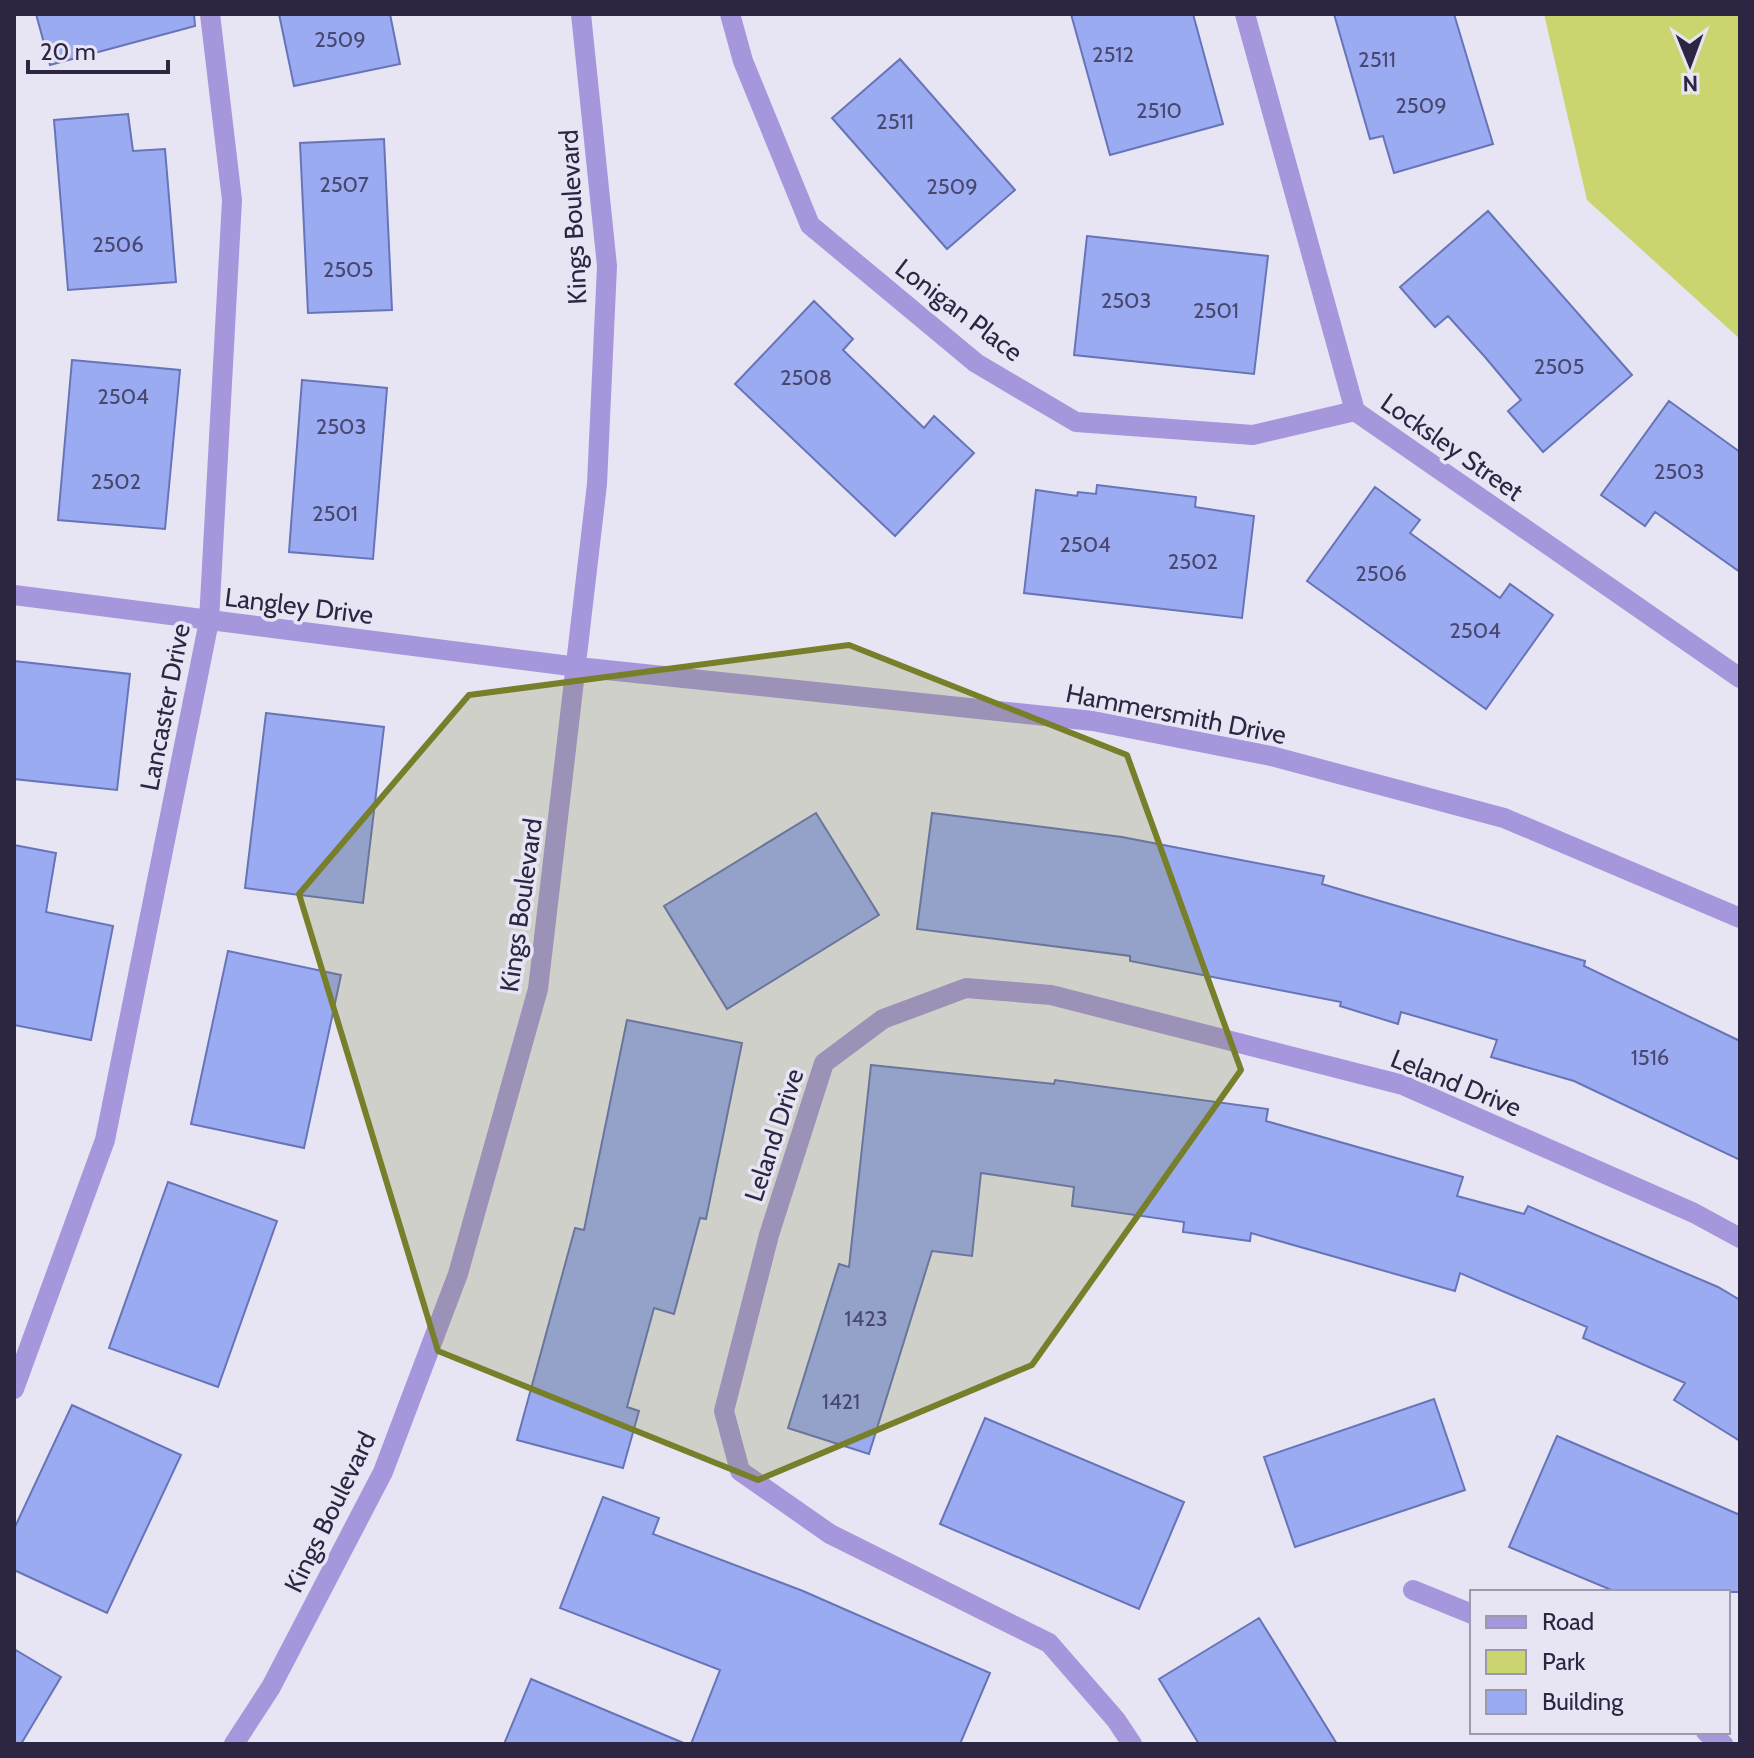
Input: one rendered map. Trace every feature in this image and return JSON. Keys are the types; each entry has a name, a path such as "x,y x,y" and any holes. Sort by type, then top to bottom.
{"street":[{"name":"Lancaster Drive","path":"14,1389 105,1140 209,621 232,200 210,14"},
{"name":"Kings Boulevard","path":"234,1744 271,1687 383,1472 458,1274 538,989 597,484 607,266 581,14"},
{"name":"Lonigan Place","path":"730,14 743,61 810,225 976,363 1076,422 1253,435 1355,411"},
{"name":"Locksley Street","path":"1245,14 1355,411 1740,678"},
{"name":"Langley Drive","path":"14,595 578,667"},
{"name":"Hammersmith Drive","path":"578,667 1093,721 1271,756 1504,818 1740,918"},
{"name":"Leland Drive","path":"1132,1744 1116,1720 1049,1643 830,1534 740,1471 724,1411 769,1235 824,1063 883,1019 966,988 1051,995 1403,1085 1694,1213 1740,1238"},
{"path":"1413,1590 1470,1613"}],"highlighted area":[{"path":"849,645 1127,755 1241,1070 1032,1365 758,1480 438,1351 299,894 469,695"}],"green space":[{"path":"1544,14 1740,14 1740,339 1587,200"}],"building":[{"path":"36,14 194,14 195,26 50,65"},
{"path":"279,14 390,14 400,64 294,86"},
{"path":"1071,14 1193,14 1223,124 1110,155"},
{"path":"1334,14 1454,14 1493,144 1394,173 1383,136 1370,139"},
{"path":"900,59 1015,190 947,249 832,118"},
{"path":"128,114 133,151 165,149 176,282 68,290 54,120"},
{"path":"384,139 392,310 308,313 300,143"},
{"path":"1488,211 1632,375 1543,452 1508,411 1521,400 1485,357 1448,316 1435,327 1400,287"},
{"path":"1087,236 1268,256 1254,374 1074,355"},
{"path":"814,301 853,339 843,350 924,428 934,416 974,453 895,536 735,384"},
{"path":"72,360 180,370 165,529 58,520"},
{"path":"302,380 387,388 373,559 289,552"},
{"path":"1669,401 1740,452 1740,572 1655,512 1645,526 1601,495"},
{"path":"1097,485 1196,497 1195,507 1254,516 1242,618 1024,593 1036,490 1077,496 1078,492 1096,494"},
{"path":"1375,487 1420,520 1410,533 1500,598 1510,584 1553,615 1486,709 1307,581"},
{"path":"14,661 130,674 117,790 14,779"},
{"path":"266,713 384,727 363,903 245,888"},
{"path":"816,813 879,915 727,1009 664,906"},
{"path":"932,813 1122,837 1324,876 1322,884 1585,961 1584,966 1740,1041 1740,1160 1574,1081 1491,1057 1497,1040 1401,1012 1398,1024 1340,1006 1341,1002 1130,961 1130,956 917,929"},
{"path":"14,845 56,853 46,912 113,926 91,1040 14,1025"},
{"path":"228,951 341,975 304,1148 191,1124"},
{"path":"627,1020 742,1043 706,1219 700,1218 674,1314 654,1308 627,1407 639,1411 623,1468 517,1440 575,1228 584,1230"},
{"path":"871,1065 1054,1084 1055,1080 1268,1109 1266,1121 1463,1177 1457,1196 1524,1214 1528,1206 1718,1287 1740,1300 1740,1441 1674,1400 1685,1383 1583,1338 1587,1327 1460,1273 1455,1291 1251,1233 1250,1241 1183,1232 1184,1222 1072,1206 1074,1187 981,1173 972,1256 932,1251 869,1454 788,1428 839,1264 849,1267"},
{"path":"168,1182 277,1221 218,1387 109,1348"},
{"path":"1434,1399 1465,1490 1295,1547 1264,1457"},
{"path":"72,1405 181,1455 107,1613 14,1570 14,1529"},
{"path":"985,1418 1184,1502 1139,1609 940,1524"},
{"path":"1557,1436 1740,1515 1740,1592 1611,1590 1509,1547"},
{"path":"603,1497 659,1518 653,1534 803,1591 990,1673 960,1744 691,1744 720,1670 560,1608"},
{"path":"1259,1618 1337,1744 1199,1744 1159,1679"},
{"path":"14,1649 61,1677 21,1744 14,1744"},
{"path":"531,1679 686,1744 504,1744"}]}
